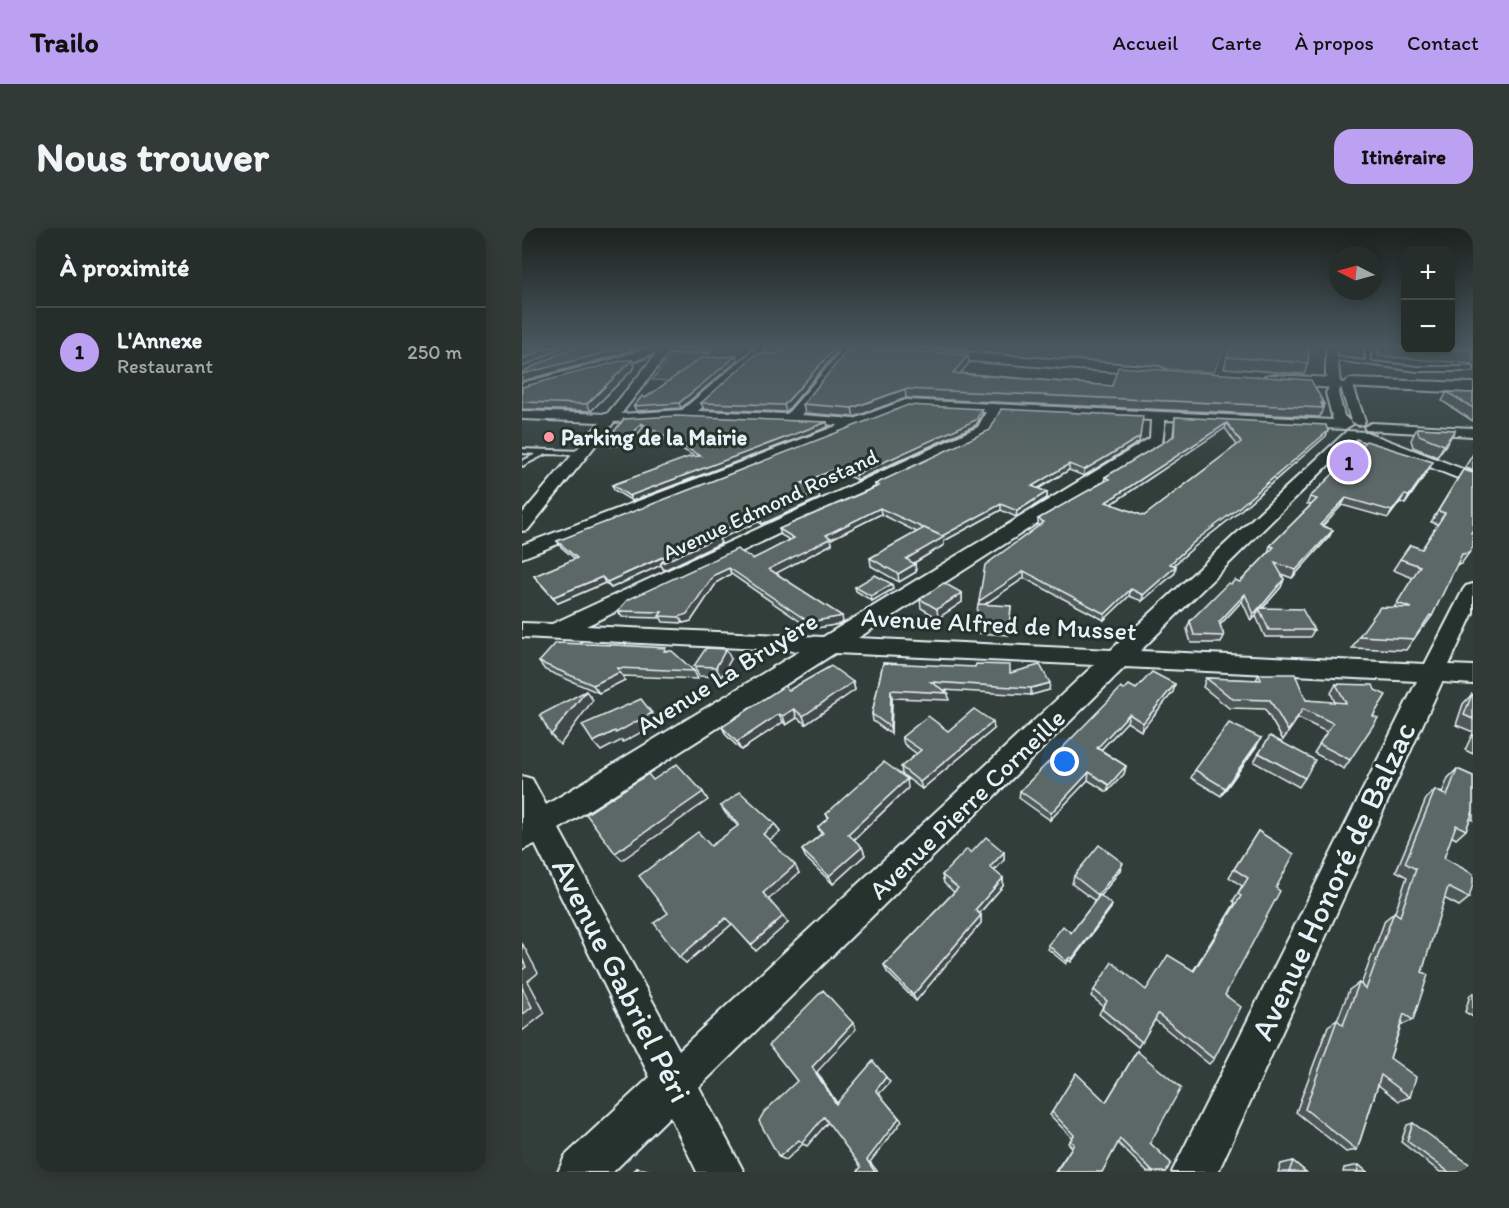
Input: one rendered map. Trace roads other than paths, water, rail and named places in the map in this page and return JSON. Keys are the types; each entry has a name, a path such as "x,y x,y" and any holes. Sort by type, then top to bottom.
{"street":[{"path":"522,526 631,391"},
{"path":"686,414 712,391"},
{"path":"791,418 814,391"},
{"path":"1334,391 1332,393 1338,418 1355,428 1473,479"},
{"path":"522,552 906,404 1355,428 1473,432"},
{"name":"Avenue Edmond Rostand","path":"555,631 984,430 995,408"},
{"path":"522,416 611,418 686,414 858,422"},
{"name":"Avenue La Bruyère","path":"532,830 1157,440 1158,416"},
{"name":"Avenue Pierre Corneille","path":"581,1172 1120,658 1355,428"},
{"name":"Avenue Honoré de Balzac","path":"1195,1172 1473,590"},
{"name":"Avenue Alfred de Musset","path":"522,630 1473,675"},
{"name":"Avenue Gabriel Péri","path":"522,788 532,830 675,1082 722,1172"}],"lane":[{"path":"522,451 582,453"},
{"path":"522,464 544,452"}],"place":[{"name":"Parking de la Mairie","path":"549,437"},
{"name":"L'Annexe","path":"1349,462"}]}
